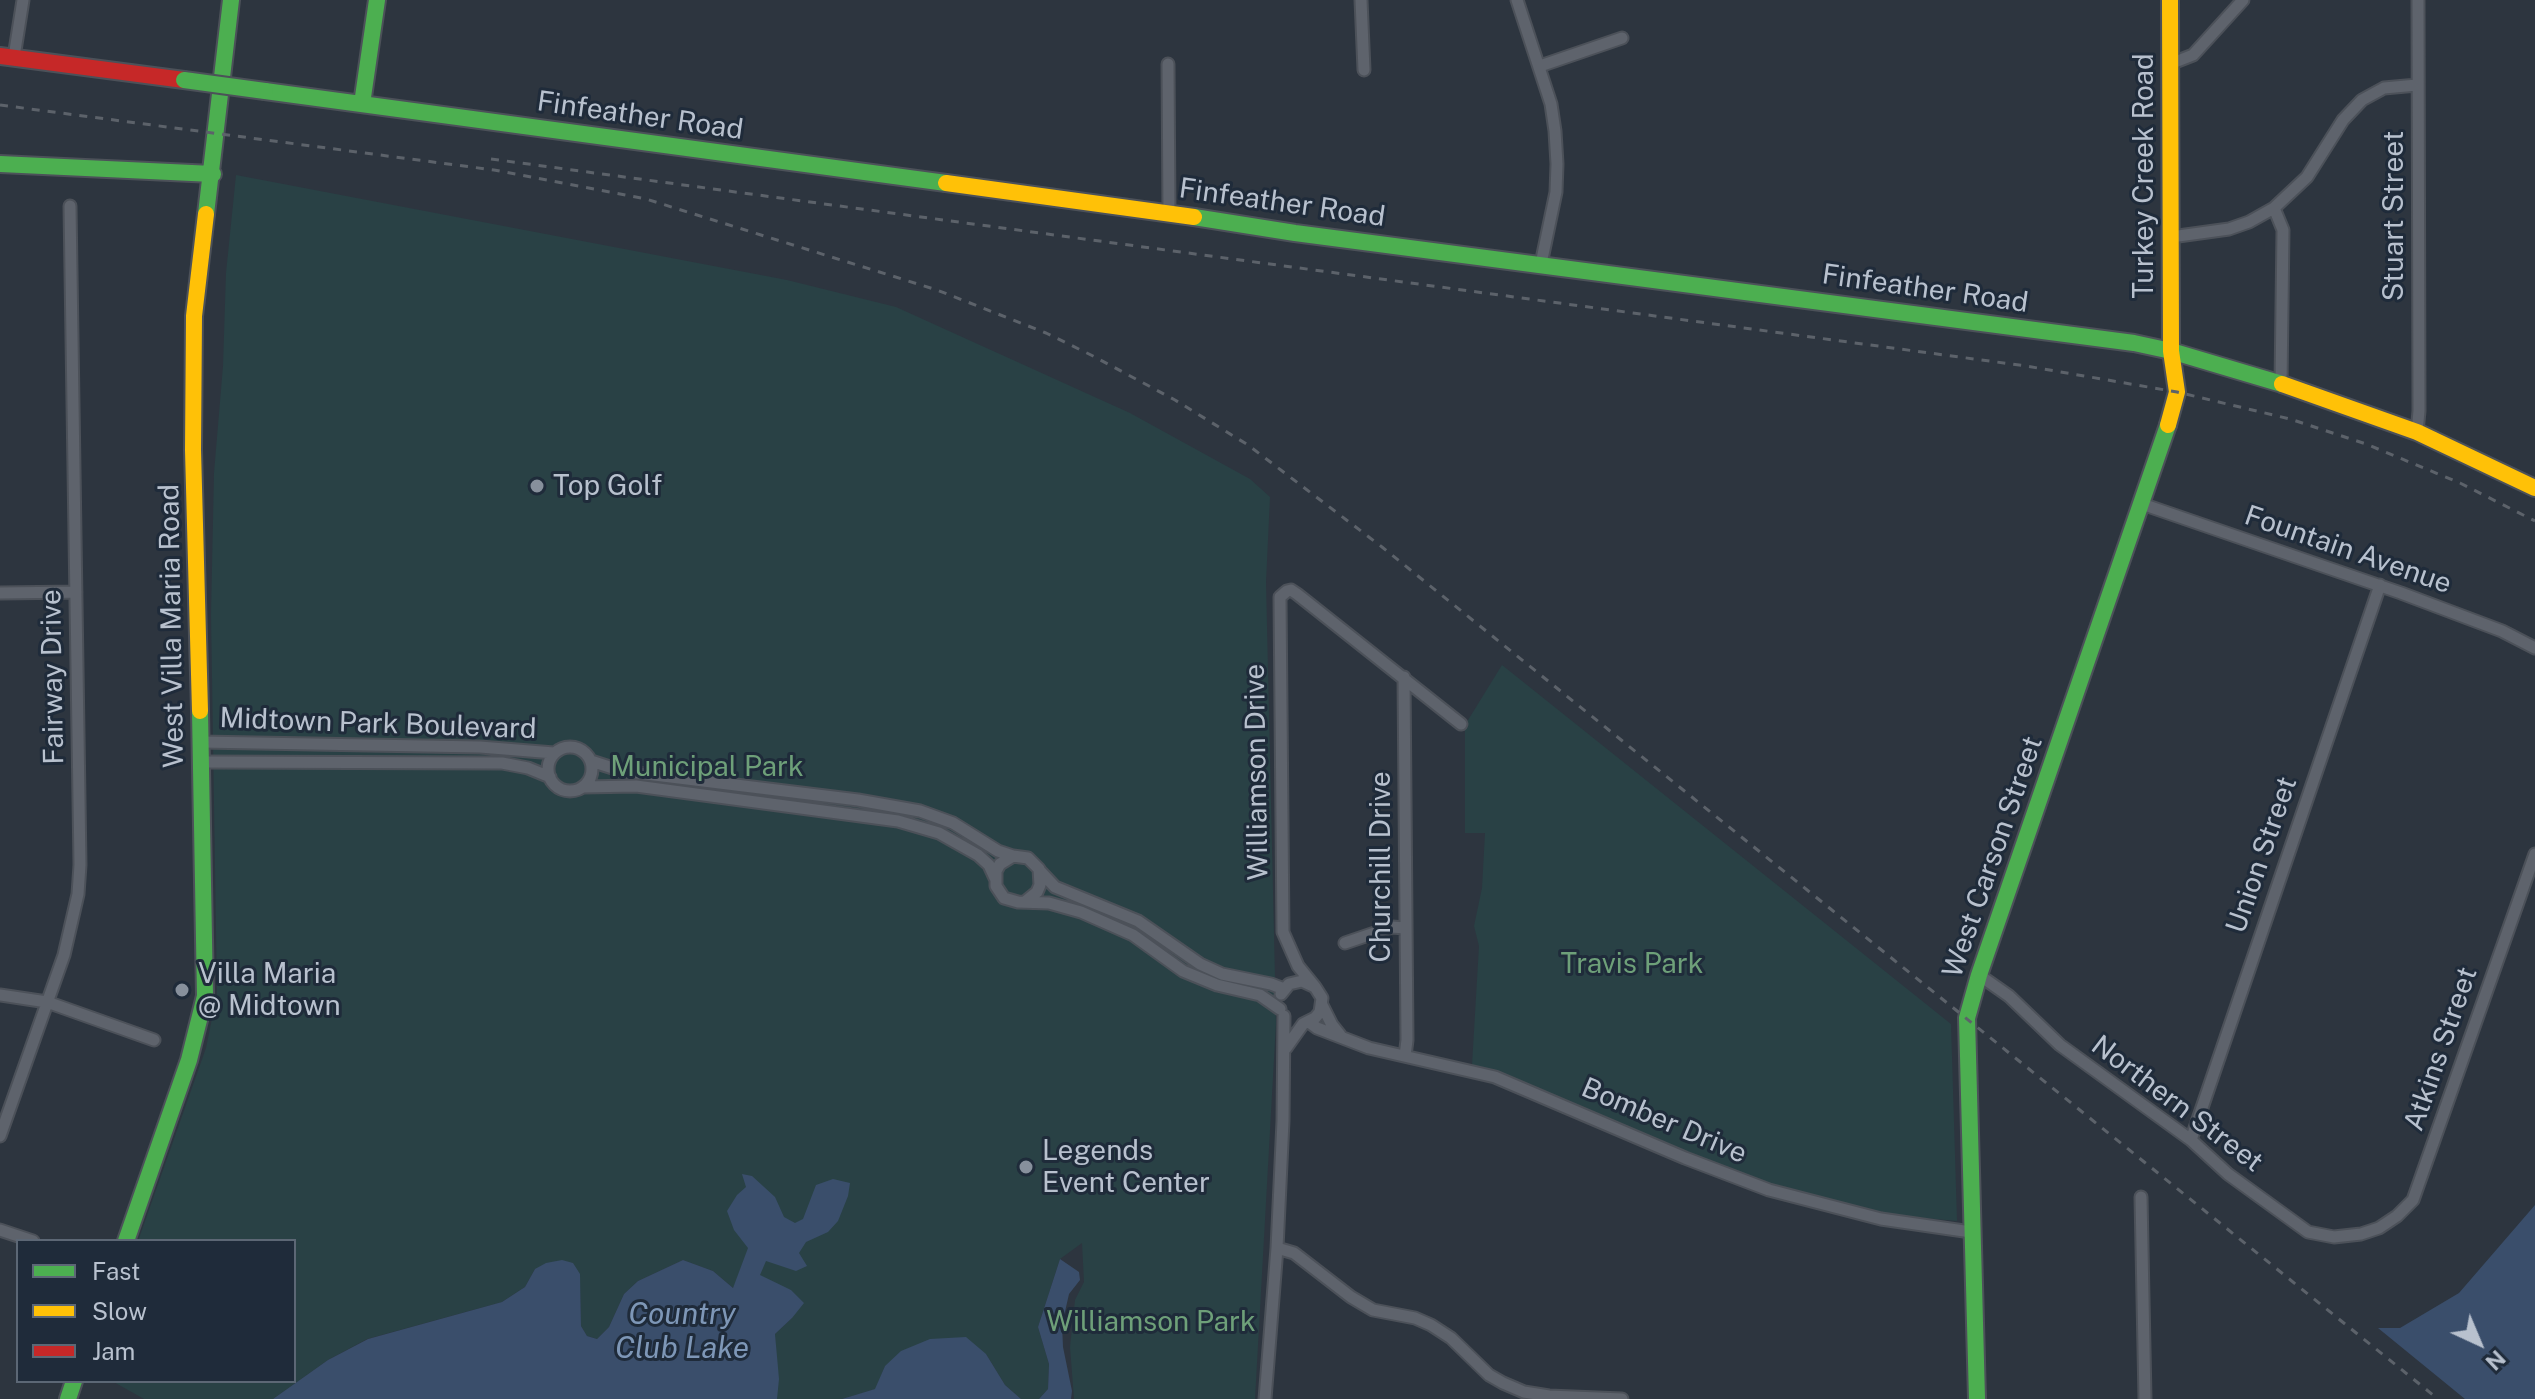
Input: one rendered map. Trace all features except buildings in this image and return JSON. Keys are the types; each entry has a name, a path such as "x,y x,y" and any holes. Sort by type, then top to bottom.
{"street":[{"path":"7,57 23,0"},
{"name":"West Villa Maria Road","path":"127,1239 189,1060 205,996 193,450 194,316 231,0"},
{"path":"362,104 377,0"},
{"path":"1361,0 1364,70"},
{"path":"1517,0 1551,104 1557,164 1556,192 1541,264"},
{"name":"Turkey Creek Road","path":"2170,0 2171,351"},
{"path":"2170,64 2193,55 2243,0"},
{"name":"Stuart Street","path":"2417,432 2418,0"},
{"path":"1540,66 1622,38"},
{"name":"Finfeather Road","path":"7,57 1169,213 1295,233 2118,341 2171,351 2281,384 2417,432 2535,488"},
{"path":"1168,64 1169,213"},
{"path":"2171,237 2229,229 2274,208 2307,177 2343,120 2362,100 2384,88 2417,85"},
{"path":"0,164 213,174"},
{"name":"Fairway Drive","path":"0,1136 64,955 78,894 70,206"},
{"path":"2274,208 2283,230 2281,384"},
{"name":"West Carson Street","path":"1977,1399 1966,1028 1979,975 2174,407 2177,392 2171,351"},
{"name":"Fountain Avenue","path":"2142,504 2380,585 2502,631 2535,648"},
{"name":"Union Street","path":"2191,1140 2380,585"},
{"name":"Williamson Drive","path":"1315,987 1291,954 1283,932 1280,597 1291,590 1404,677"},
{"path":"0,593 76,592"},
{"path":"1404,677 1461,724"},
{"name":"Churchill Drive","path":"1404,677 1405,1056"},
{"name":"Midtown Park Boulevard","path":"201,742 480,747 554,753"},
{"path":"583,787 591,775 588,754 575,747 554,753 548,765 550,777 567,791 583,787 636,786 898,821 939,833 978,855 989,865 999,893 1004,898 1049,903 1110,924 1133,935 1183,971 1217,985 1260,995 1272,1001 1289,1020 1306,1023"},
{"path":"591,761 622,771 858,800 920,811 953,823 998,851 1028,858 1055,887 1138,921 1200,964 1222,974 1287,987"},
{"name":"Midtown Park Boulevard","path":"201,762 502,763 528,768 550,777"},
{"name":"Atkins Street","path":"2361,1234 2379,1228 2413,1200 2535,854"},
{"path":"995,878 1000,864 1013,856"},
{"path":"1026,901 1040,885 1039,869"},
{"path":"1345,943 1392,927 1405,928"},
{"name":"Williamson Drive","path":"1287,987 1291,954"},
{"name":"Northern Street","path":"1979,975 2009,996 2060,1045 2191,1140 2228,1174 2308,1232 2334,1237 2361,1234"},
{"path":"1265,1399 1277,1248 1284,1052 1281,995 1287,987 1302,981 1315,987 1332,1025 1343,1038"},
{"path":"0,995 47,1002 154,1040"},
{"path":"1284,1052 1306,1023 1315,1018 1322,1005"},
{"name":"Bomber Drive","path":"1306,1023 1369,1048 1495,1077 1685,1158 1769,1190 1881,1219 1971,1232"},
{"path":"2141,1197 2145,1399"},
{"path":"0,1230 27,1239"},
{"path":"1277,1248 1294,1253 1373,1310 1415,1318 1431,1325 1451,1338 1489,1375 1524,1392 1622,1399"}],"green space":[{"name":"Municipal Park","path":"236,175 787,280 896,307 1130,413 1250,479 1270,497 1266,582 1276,1023 1255,1399 1074,1399 1070,1347 1075,1300 1084,1282 1082,1243 1060,1259 1038,1327 1049,1364 1048,1389 1039,1399 1021,1399 1005,1385 986,1354 885,1366 876,1389 842,1399 777,1399 775,1334 792,1318 791,1290 741,1273 733,1288 713,1271 683,1260 638,1281 624,1294 609,1327 597,1339 587,1336 581,1326 580,1286 535,1269 525,1287 502,1302 367,1339 328,1360 296,1383 296,1239 139,1239 206,1048 217,994 211,614 214,473 223,366 226,273"},
{"name":"Travis Park","path":"1502,665 1951,1024 1957,1221 1881,1214 1770,1185 1472,1065 1479,946 1474,926 1482,888 1485,833 1465,833 1465,725"},
{"name":"Municipal Park","path":"116,1383 296,1383 273,1399 144,1399"}],"water":[{"name":"Country Club Lake","path":"742,1174 752,1176 775,1197 784,1217 795,1223 803,1219 816,1185 833,1179 850,1183 838,1221 828,1232 806,1242 799,1253 807,1266 796,1271 766,1261 760,1275 791,1290 804,1303 775,1334 779,1379 777,1399 273,1399 328,1360 368,1339 502,1302 525,1287 535,1269 546,1263 562,1260 573,1263 580,1274 581,1326 587,1336 597,1339 609,1327 624,1294 638,1281 683,1260 713,1271 733,1288 748,1248 734,1230 727,1211 746,1187"},
{"path":"2535,1205 2535,1399 2465,1399 2378,1328 2400,1328 2459,1293"},
{"path":"1060,1259 1079,1272 1080,1280 1069,1294 1062,1325 1071,1399 1039,1399 1048,1389 1049,1364 1038,1327"},
{"path":"966,1337 986,1354 1005,1385 1021,1399 842,1399 875,1389 885,1366 901,1351 930,1339"}],"railway":[{"path":"0,105 494,170 646,199 937,290 1046,333 1093,356 1175,400 1248,445 1382,547 2438,1399"},
{"path":"491,159 2026,366 2177,392 2290,419 2366,444 2460,483 2535,521"}],"traffic: fast":[{"path":"206,214 231,0"},
{"path":"362,104 377,0"},
{"path":"184,80 265,91"},
{"path":"265,91 946,183"},
{"path":"0,164 213,174"},
{"path":"1194,217 1295,233 2134,343 2282,384"},
{"path":"1977,1399 1967,1018 1979,975 2168,425"},
{"path":"127,1239 189,1060 205,996 200,711"},
{"path":"68,1399 73,1383"}],"traffic: slow":[{"path":"2168,425 2177,392 2171,351 2170,0"},
{"path":"946,183 1194,217"},
{"path":"200,711 193,450 194,316 206,214"},
{"path":"2282,384 2417,432 2535,488"}],"traffic: jam":[{"path":"0,56 184,80"}],"place":[{"name":"Top Golf","path":"537,486"},
{"name":"Villa Maria @ Midtown","path":"182,990"},
{"name":"Legends Event Center","path":"1026,1167"}],"park label":[{"name":"Williamson Park","path":"1151,1322"}]}
